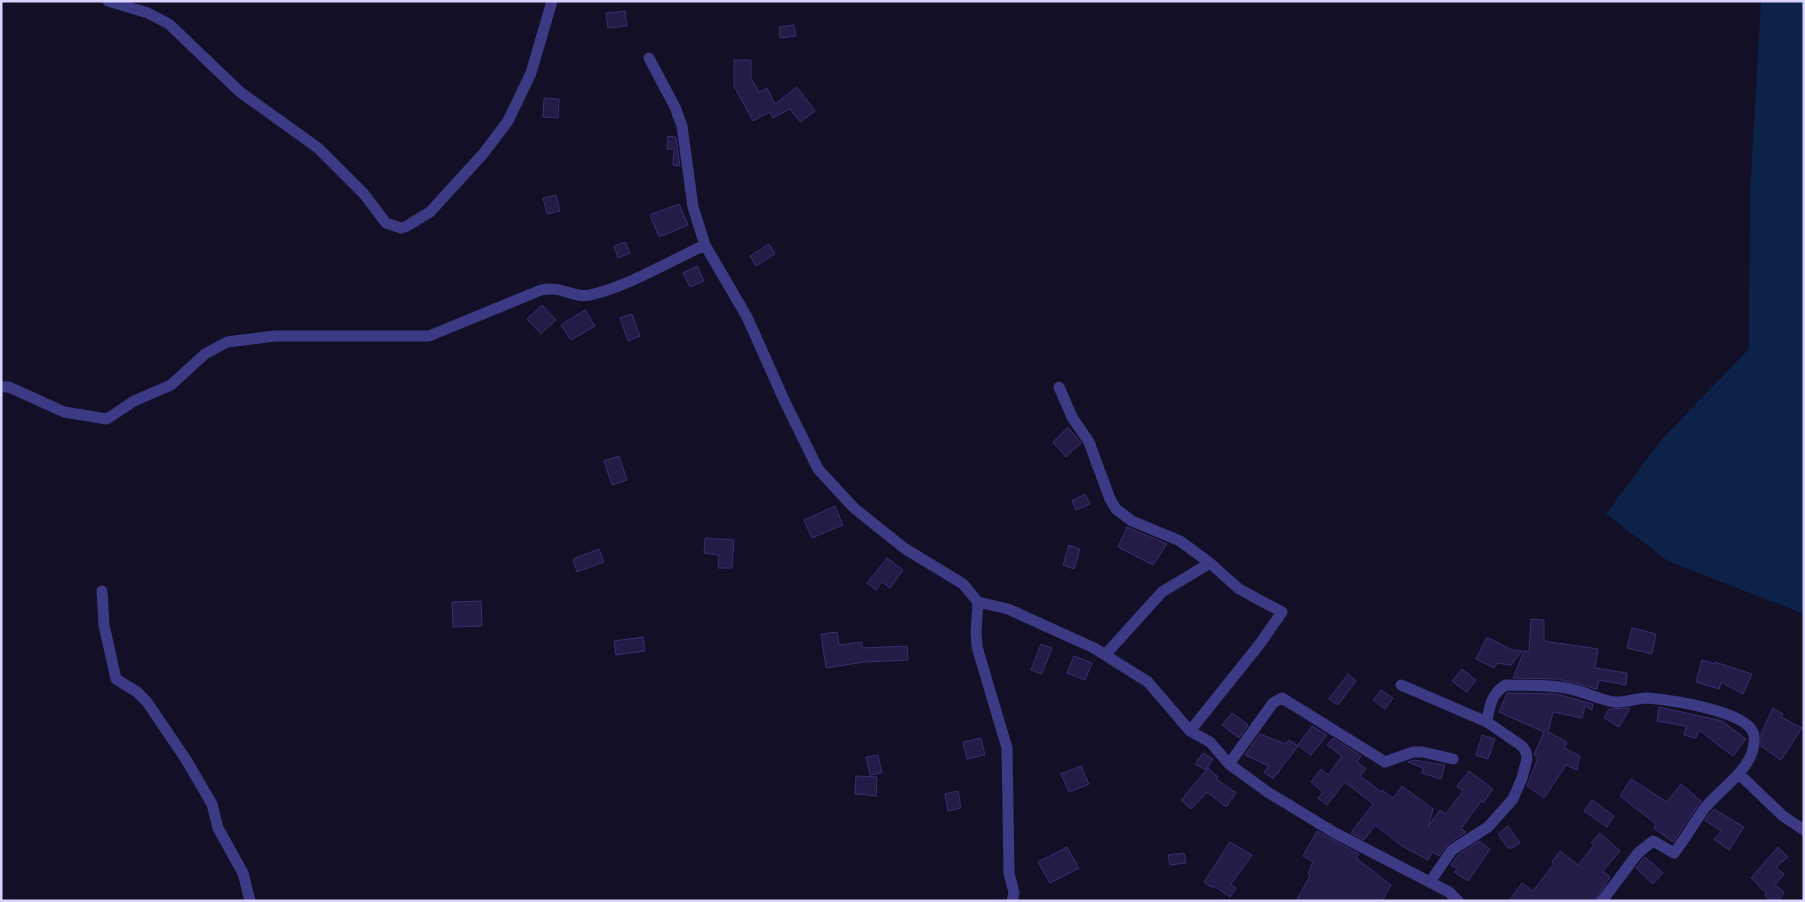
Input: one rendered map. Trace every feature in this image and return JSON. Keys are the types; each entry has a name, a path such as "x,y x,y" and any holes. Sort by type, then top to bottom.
{"street":[{"path":"108,1 148,13 169,24 240,92 283,121 318,148 364,194 386,223 401,228 430,212 482,154 508,121 531,73 552,1"},
{"path":"648,58 672,101 682,126 693,206 705,245 747,317 785,402 818,469 854,508 904,548 963,584 978,602 1008,609 1105,655 1148,682 1190,731 1210,742 1229,764 1269,794 1335,833 1449,892 1458,901"},
{"path":"1,387 9,387 64,412 107,419 134,400 171,385 205,354 226,342 275,336 429,336 553,287 577,296 589,296 705,245"},
{"path":"1060,387 1072,417 1089,442 1110,499 1116,509 1139,525 1180,541 1210,563 1239,589 1282,612 1259,645 1190,731"},
{"path":"1105,655 1162,592 1210,563"},
{"path":"102,591 104,625 116,679 137,692 147,702 199,780 212,804 218,828 243,873 250,901"},
{"path":"978,602 976,615 977,647 1007,748 1009,873 1014,894 1012,901"},
{"path":"1401,685 1487,722 1522,746 1526,752 1527,759 1517,794 1488,827 1452,850 1430,882"},
{"path":"1487,722 1493,697 1498,689 1506,685 1561,687 1611,702 1647,698 1709,709 1727,713 1747,723 1753,729 1753,746 1739,774 1704,810 1674,853 1654,840 1638,852 1602,901"},
{"path":"1229,764 1273,703 1282,698 1385,762 1394,761 1413,752 1423,752 1453,759"},
{"path":"1739,774 1783,816 1804,830"}],"water":[{"path":"1761,1 1804,1 1804,614 1668,561 1606,514 1662,439 1749,349 1750,193"}],"building":[{"path":"625,11 627,26 608,28 606,13"},
{"path":"794,25 796,36 780,38 779,27"},
{"path":"734,60 751,60 751,78 759,92 767,88 775,104 797,87 815,111 800,122 790,109 773,118 770,112 753,121 734,86"},
{"path":"544,98 559,99 558,118 543,117"},
{"path":"668,136 676,137 680,166 673,165 674,149 667,149"},
{"path":"556,195 560,211 547,214 543,198"},
{"path":"679,204 688,225 659,237 650,215"},
{"path":"625,242 630,253 618,258 614,246"},
{"path":"769,244 775,254 756,266 750,256"},
{"path":"697,266 704,281 690,287 683,273"},
{"path":"542,305 556,320 541,334 527,319"},
{"path":"585,310 595,326 571,340 561,325"},
{"path":"632,314 640,336 628,341 620,318"},
{"path":"1068,427 1081,443 1066,457 1053,442"},
{"path":"619,456 627,480 612,485 604,461"},
{"path":"1085,494 1090,504 1076,510 1072,501"},
{"path":"835,506 843,525 812,538 804,520"},
{"path":"1127,527 1167,544 1153,565 1118,547"},
{"path":"705,538 734,540 732,568 718,568 719,555 704,553"},
{"path":"1069,545 1080,549 1074,569 1063,565"},
{"path":"599,549 604,562 577,572 573,559"},
{"path":"887,558 903,570 890,588 882,582 876,590 867,583"},
{"path":"481,601 482,626 453,627 452,602"},
{"path":"1531,619 1544,620 1544,641 1598,649 1595,668 1627,673 1626,685 1599,680 1597,689 1558,679 1513,678 1524,651 1529,652"},
{"path":"1632,628 1656,634 1652,654 1627,648"},
{"path":"837,632 839,645 862,642 862,648 907,646 908,660 864,662 826,668 821,634"},
{"path":"643,637 645,651 616,655 614,641"},
{"path":"1487,637 1512,650 1522,651 1511,665 1497,663 1494,668 1476,659"},
{"path":"1041,644 1052,648 1042,674 1031,670"},
{"path":"1074,656 1092,663 1085,680 1067,673"},
{"path":"1702,660 1715,664 1715,662 1752,674 1743,694 1721,682 1719,689 1696,682"},
{"path":"1462,669 1476,680 1467,692 1452,681"},
{"path":"1348,674 1356,681 1338,705 1329,699"},
{"path":"1381,690 1393,698 1385,709 1373,700"},
{"path":"1507,693 1556,694 1593,704 1592,710 1585,706 1582,718 1553,712 1548,732 1567,742 1564,748 1580,756 1577,770 1566,765 1544,798 1527,786 1538,757 1534,755 1544,732 1499,712"},
{"path":"1659,707 1722,721 1746,739 1733,756 1699,730 1696,738 1684,735 1686,726 1657,721"},
{"path":"1630,708 1619,727 1604,718 1609,709"},
{"path":"1773,708 1783,714 1781,717 1802,728 1781,760 1761,746 1761,734"},
{"path":"1232,713 1248,725 1239,738 1222,725"},
{"path":"1312,726 1327,735 1311,755 1298,745"},
{"path":"1260,734 1286,744 1289,740 1298,746 1273,779 1264,772 1269,766 1245,755"},
{"path":"1482,735 1495,739 1488,759 1476,755"},
{"path":"981,738 985,755 967,759 963,742"},
{"path":"1333,738 1361,756 1357,762 1366,769 1360,776 1381,792 1382,790 1393,798 1402,786 1433,809 1428,827 1440,810 1446,814 1463,791 1457,786 1469,771 1493,789 1483,803 1481,801 1461,829 1466,832 1448,844 1439,856 1432,852 1428,860 1402,846 1375,825 1364,840 1351,833 1373,804 1345,782 1327,805 1318,798 1323,792 1311,782 1321,769 1328,775 1342,756 1327,745"},
{"path":"1203,753 1213,759 1206,770 1195,764"},
{"path":"878,755 882,773 870,775 866,757"},
{"path":"1414,760 1445,765 1441,779 1422,773 1423,768 1408,762"},
{"path":"1081,766 1089,784 1069,792 1061,774"},
{"path":"1208,768 1218,777 1216,779 1236,793 1226,807 1207,792 1191,809 1181,800"},
{"path":"856,776 877,777 876,796 855,794"},
{"path":"1631,779 1667,802 1681,784 1701,801 1673,842 1654,828 1656,824 1620,796"},
{"path":"958,791 961,808 948,811 945,794"},
{"path":"1592,800 1614,816 1607,827 1584,811"},
{"path":"1714,809 1744,827 1729,850 1714,839 1721,831 1705,820"},
{"path":"1508,826 1520,843 1512,848 1508,848 1498,834"},
{"path":"1317,831 1359,854 1356,858 1391,885 1382,901 1296,901 1310,876 1308,874 1313,862 1303,856"},
{"path":"1600,833 1620,851 1603,871 1610,877 1595,901 1509,901 1522,883 1533,891 1554,864 1552,862 1560,851 1578,865 1594,845 1591,843"},
{"path":"1479,841 1490,849 1468,881 1454,872 1457,869 1451,865 1457,856"},
{"path":"1230,842 1252,855 1231,884 1236,888 1230,897 1214,886 1213,888 1204,882"},
{"path":"1067,847 1079,868 1050,883 1038,862"},
{"path":"1778,847 1788,857 1776,867 1784,874 1775,885 1784,892 1778,901 1772,901 1765,896 1766,893 1751,878"},
{"path":"1184,853 1186,863 1170,865 1168,855"},
{"path":"1645,857 1663,873 1653,884 1636,868"}]}
